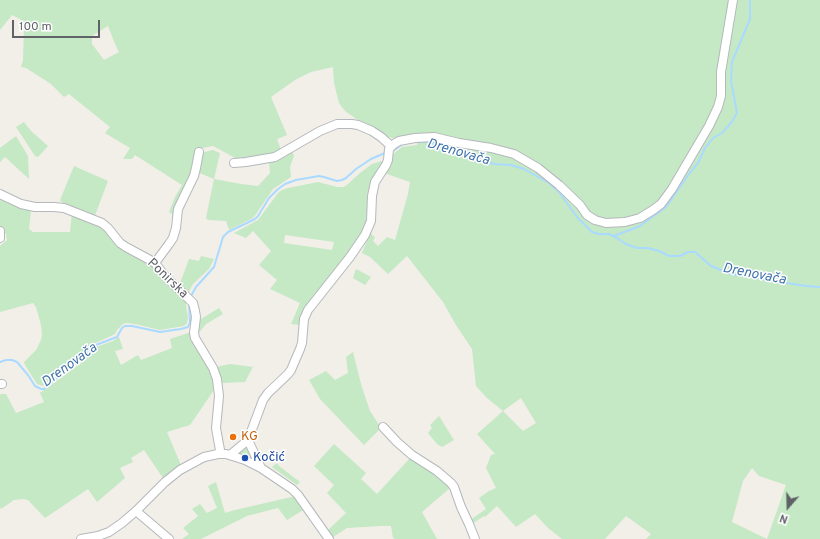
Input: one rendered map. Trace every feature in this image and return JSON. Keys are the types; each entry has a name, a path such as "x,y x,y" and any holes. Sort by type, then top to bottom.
{"street":[{"path":"230,455 248,440 263,400 268,393 288,374 297,357 302,343 306,314 350,257 369,227 371,221 372,196 374,187 386,164 389,151 396,142 415,138 434,137 514,154 538,168 559,185 580,205 587,215 595,220 606,223 625,222 640,218 661,204 672,189 709,126 718,107 721,96 721,72 733,0"},
{"path":"234,163 275,157 320,131 337,124 358,125 372,132 381,137 389,151"},
{"path":"155,263 169,244 176,228 178,209 194,176 199,152"},
{"name":"Ponirska","path":"0,194 21,204 29,206 64,208 104,224 126,248 155,263 164,275 194,305 196,317 194,333 195,338 197,344 213,368 217,380 219,396 216,428 220,450 218,454"},
{"path":"0,231 0,238"},
{"path":"382,427 412,455 437,471 451,483 475,539"},
{"path":"248,440 261,468"},
{"path":"81,539 98,536 109,532 136,511 159,487 180,470 204,457 218,454 230,455 245,460 261,468 292,489 298,495 329,539"},
{"path":"136,511 169,539"}],"green space":[{"path":"0,0 820,0 820,539 767,539 646,539 651,534 626,516 605,539 562,539 548,528 535,514 516,527 497,506 485,517 484,516 472,524 470,520 486,509 479,498 496,488 486,468 491,455 495,454 477,434 503,411 487,398 476,386 472,349 443,302 407,256 388,274 370,257 362,253 370,233 375,237 373,241 378,246 387,237 395,240 410,182 384,173 392,155 402,147 417,145 417,135 392,138 385,136 365,125 345,111 339,103 334,83 333,67 311,72 295,80 271,97 287,135 277,139 281,150 270,156 250,157 239,160 213,146 198,149 192,175 174,210 173,215 169,212 182,185 135,155 132,159 123,159 130,148 105,133 110,127 69,94 64,97 51,84 26,68 21,67 23,60 24,27 20,19 12,15 0,30","holes":["108,26 119,52 104,60 92,44 92,36","521,398 536,423 523,431 503,411","752,468 759,476 786,485 767,539 732,522 743,481"]},
{"path":"24,122 31,131 48,146 38,157 35,156 16,127"},
{"path":"16,136 28,156 29,179 5,157 0,162 0,148"},
{"path":"291,149 294,156 290,167 291,177 273,189 253,218 229,230 226,221 208,220 206,218 214,179 258,186 270,173 269,162"},
{"path":"213,150 220,153 214,179 197,172 201,153"},
{"path":"385,160 373,177 369,188 367,195 366,224 364,230 300,325 291,324 300,303 270,289 277,280 259,265 271,251 253,231 246,238 234,233 258,220 278,193 282,190 318,182 337,187 344,187 372,164","holes":["285,235 334,242 332,250 284,243"]},
{"path":"74,166 108,181 94,218 64,204 60,200"},
{"path":"0,197 31,210 29,229 33,232 70,232 72,213 100,226 110,234 120,248 150,264 186,302 188,318 187,323 184,326 160,330 135,324 123,324 115,334 89,346 82,355 61,369 43,386 37,384 24,362 36,350 41,340 41,325 36,307 33,303 0,312 0,246 7,240 6,234 0,226"},
{"path":"201,256 214,259 209,269 193,284 188,293 179,286 189,259 199,261"},
{"path":"356,269 371,277 365,285 353,278"},
{"path":"219,308 223,314 206,324 198,334 198,323 201,319"},
{"path":"191,332 209,365 216,387 190,425 167,432 181,465 163,478 144,450 131,458 133,462 120,468 125,478 97,502 88,489 45,518 28,500 14,500 1,509 0,394 6,394 16,413 44,402 40,393 84,361 93,348 113,341 119,337 123,349 115,351 121,365 138,355 141,360 172,348 170,339"},
{"path":"353,352 370,411 381,428 364,445 320,399 309,380 326,371 335,380 348,373 346,357"},
{"path":"230,364 253,367 245,382 221,383 216,367"},
{"path":"439,416 454,440 442,447 437,444 428,433 432,428 430,425"},
{"path":"334,444 366,473 361,479 377,494 411,457 443,480 450,488 422,512 437,539 395,539 393,538 391,526 347,528 333,537 328,530 346,513 327,493 334,485 314,466"},
{"path":"245,447 250,451 255,461 240,454 239,451"},
{"path":"277,463 300,482 297,485 272,467"},
{"path":"216,482 225,513 296,496 305,509 287,520 278,508 247,516 201,539 182,539 189,534 183,528 198,516 192,509 200,504 207,513 217,508 208,486"}],"waterway":[{"path":"614,236 640,226 666,207 698,163 705,148 713,138 722,133 737,113 731,81 732,62 750,19 750,0"},
{"name":"Drenovača","path":"411,142 428,142 494,164 511,165 524,169 549,183 559,192 577,217 592,232 609,234 626,244 637,248 648,248 669,256 680,256 688,252 695,252 711,266 731,274 820,287"},
{"name":"Drenovača","path":"392,151 403,144"},
{"name":"Drenovača","path":"191,296 196,287 214,267 223,237 228,232 255,219 269,198 278,189 285,184 296,180 319,176 337,181 342,180 371,159 385,153"},
{"name":"Drenovača","path":"0,362 6,360 17,362 35,386 44,389 67,369 83,358 93,346 117,337 122,328 125,326 160,332 188,327 190,322 189,302"}],"place":[{"name":"KG","path":"233,437"},
{"name":"Kočić","path":"245,458"}]}
